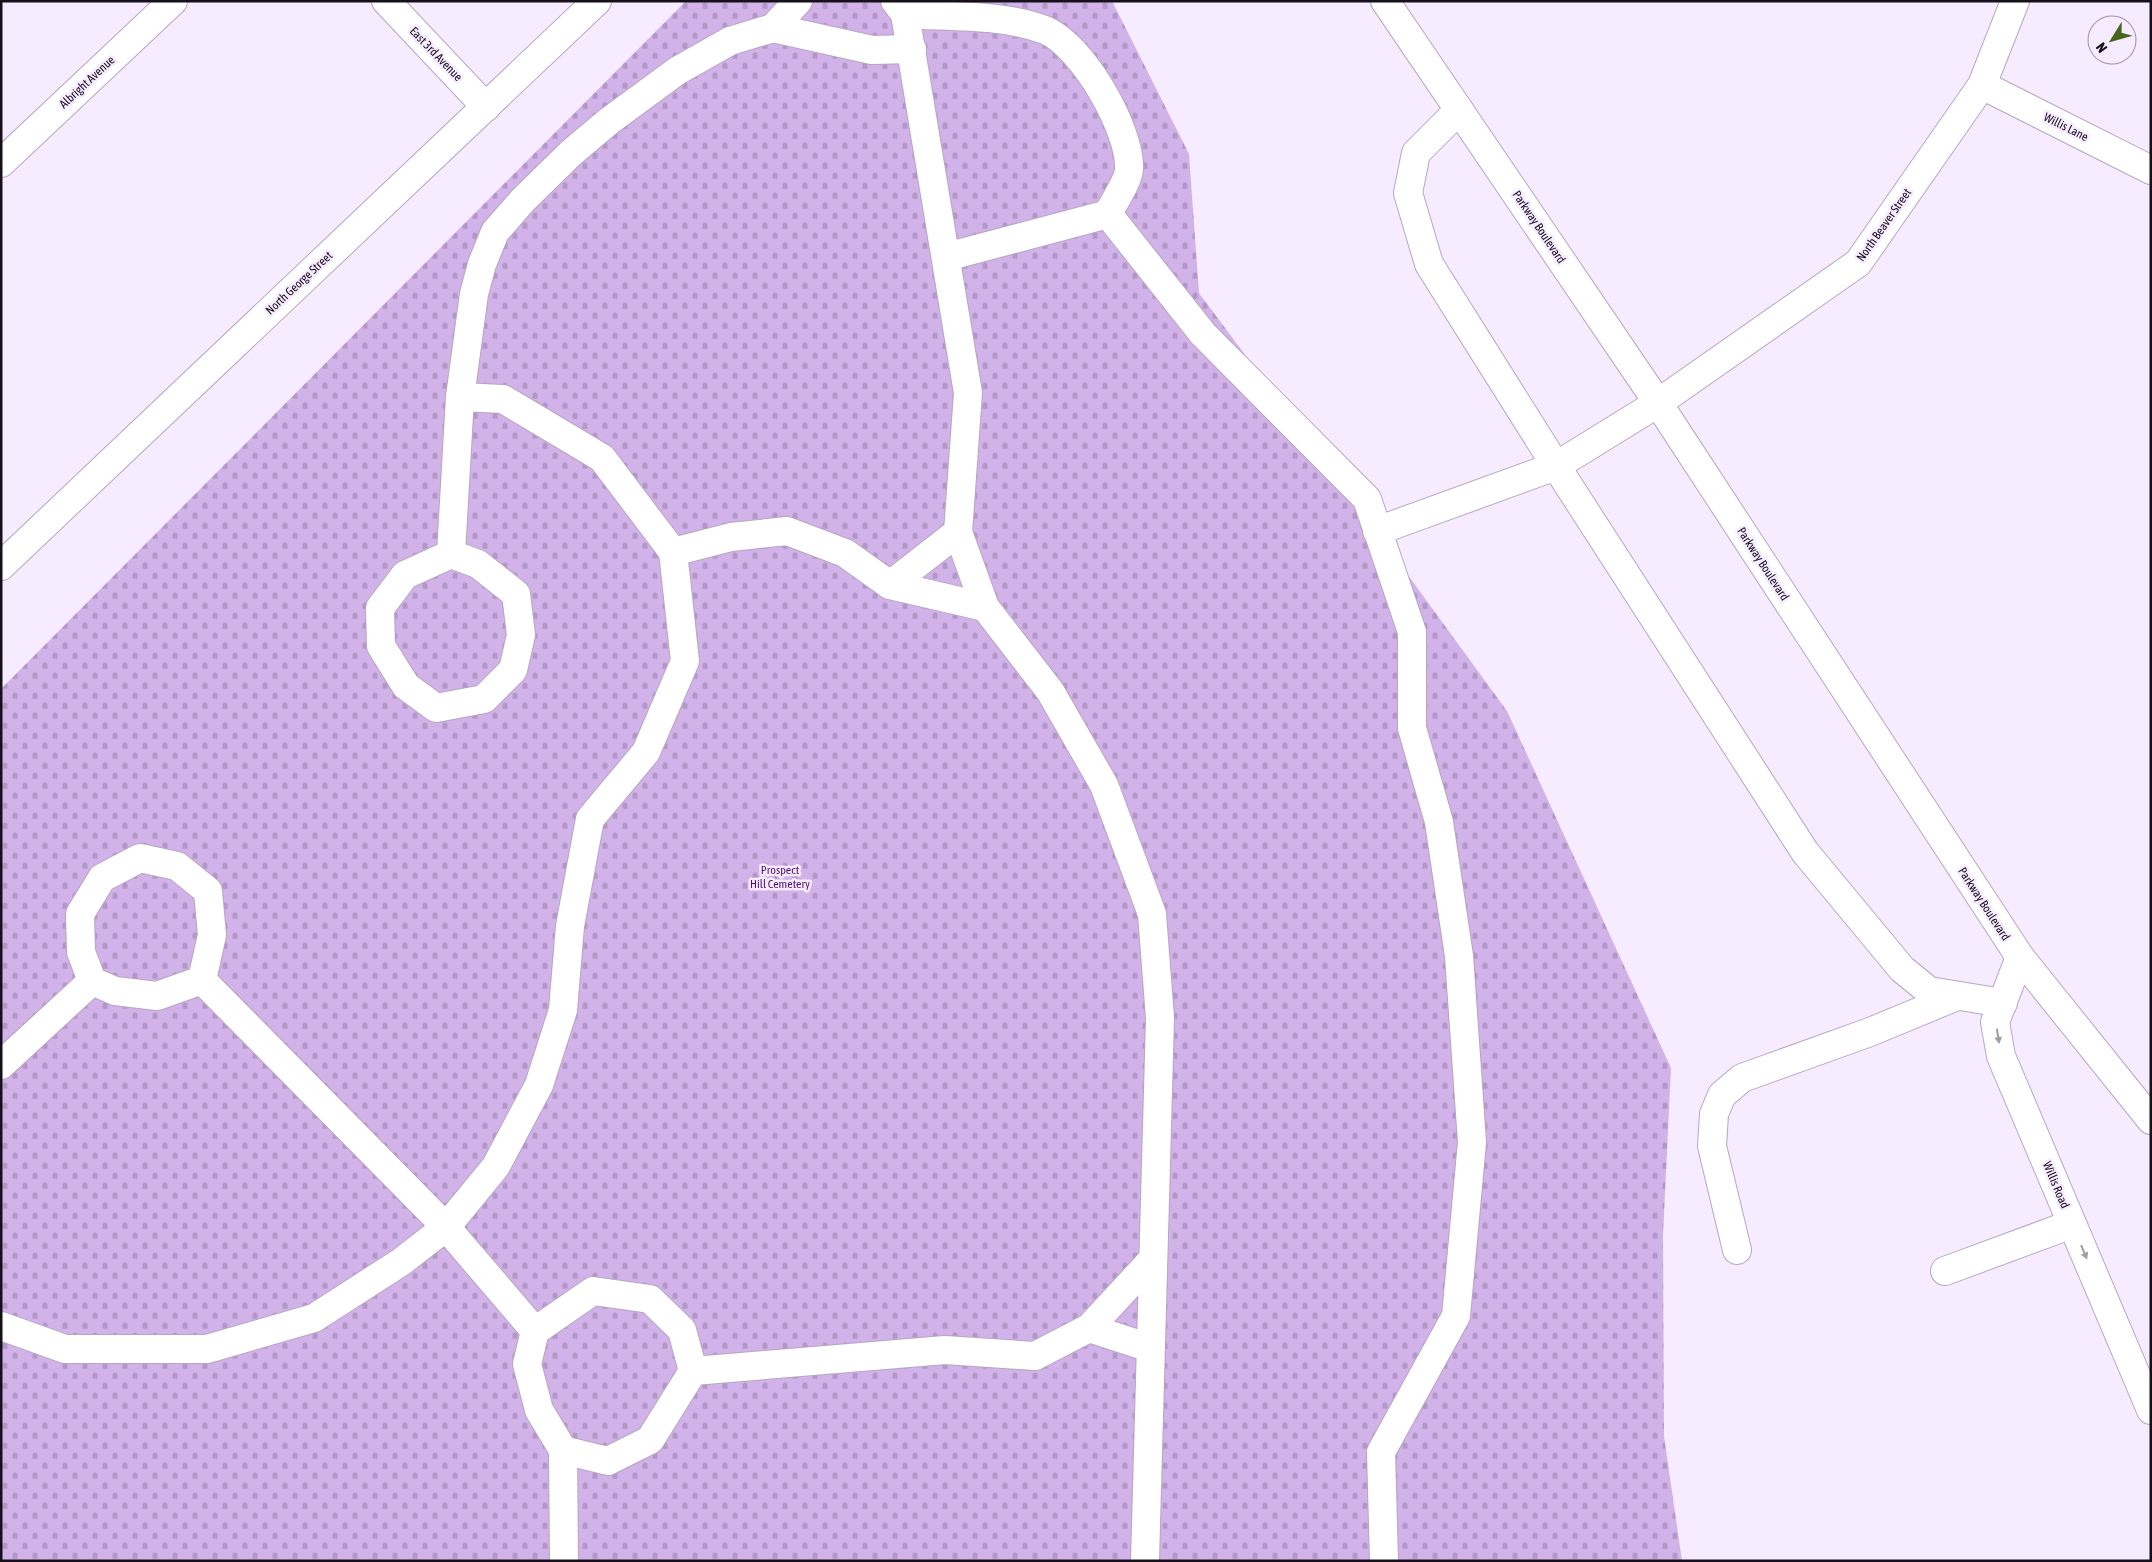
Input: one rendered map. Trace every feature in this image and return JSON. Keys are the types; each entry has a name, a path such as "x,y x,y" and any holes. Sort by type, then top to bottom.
{"street":[{"name":"Albright Avenue","path":"1,163 173,1"},
{"name":"East 3rd Avenue","path":"386,1 486,107"},
{"name":"North George Street","path":"1,566 597,1"},
{"path":"773,28 798,1"},
{"name":"Parkway Boulevard","path":"1385,1 1658,402 2020,957 2151,1120"},
{"name":"North Beaver Street","path":"1378,531 1556,466 1658,402 1858,263 1982,85 2015,1"},
{"path":"946,257 1108,214 1129,171 1128,148 1098,84 1072,49 1047,31 1018,22 900,8 912,49 968,393 958,532 985,607 1050,691 1104,784 1152,914 1160,1018 1145,1561"},
{"path":"450,554 460,397 474,294 482,264 495,232 523,200 571,153 676,71 730,41 773,28 872,50 912,49"},
{"name":"Willis Lane","path":"1982,85 2151,170"},
{"path":"1459,110 1416,152 1408,193 1429,264 1556,466 1805,852 1902,969 1929,990 2003,1003"},
{"path":"1108,214 1203,334 1367,499 1412,632 1412,728 1438,822 1459,956 1472,1142 1456,1316 1381,1452 1384,1561"},
{"path":"1,1326 65,1349 207,1349 314,1318 401,1262 446,1227 496,1166 539,1085 563,1010 570,926 590,819 646,752 685,661 673,552 602,458 503,399 460,397"},
{"path":"673,552 731,537 787,531 845,553 890,586 985,607"},
{"path":"890,586 958,532"},
{"path":"450,554 478,564 516,594 521,635 513,670 484,699 436,708 406,686 381,646 380,608 405,575 450,554"},
{"path":"140,858 177,866 208,891 212,935 202,980 157,996 115,991 92,981 81,952 80,914 102,878 140,858"},
{"name":"Willis Road","path":"2020,957 1995,1022 2000,1056 2151,1410"},
{"path":"202,980 446,1227 535,1331"},
{"path":"1,1065 92,981"},
{"path":"1737,1250 1712,1146 1714,1114 1722,1095 1742,1078 1870,1032 1957,996"},
{"path":"1945,1271 2072,1224"},
{"path":"693,1371 945,1350 1035,1356 1089,1328 1153,1259"},
{"path":"563,1450 608,1460 650,1440 693,1371 682,1330 650,1299 594,1291 535,1331 527,1364 539,1410 563,1450 564,1561"},
{"path":"1089,1328 1150,1348"}],"green space":[{"name":"Prospect Hill Cemetery","path":"686,1 1112,1 1189,154 1199,293 1507,711 1671,1068 1663,1235 1664,1436 1682,1561 1,1561 1,689"}]}
